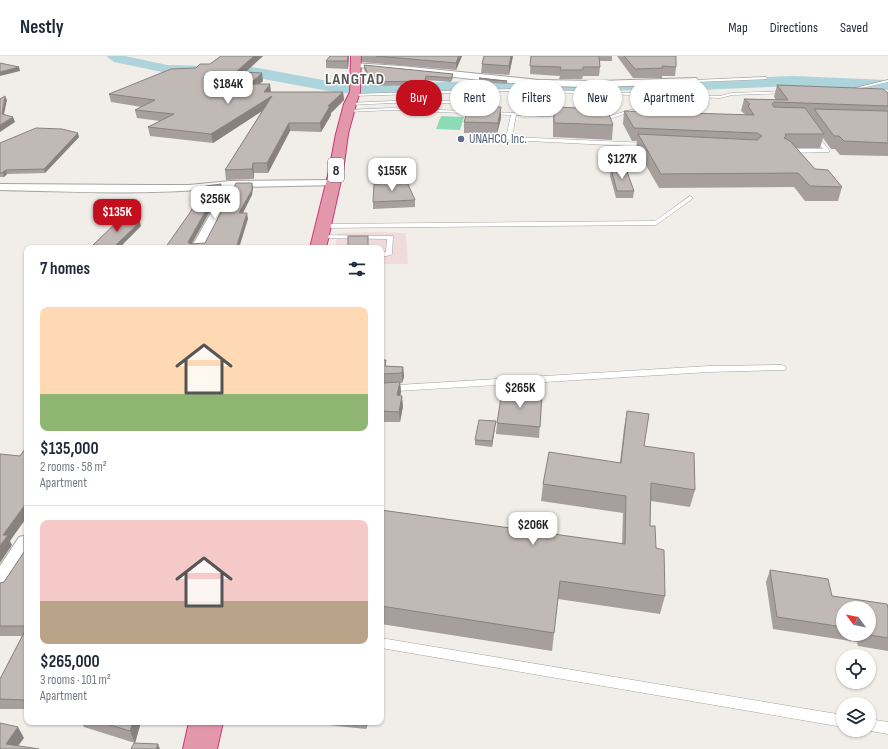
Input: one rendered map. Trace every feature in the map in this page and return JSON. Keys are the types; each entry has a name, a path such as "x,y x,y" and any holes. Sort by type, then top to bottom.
{"highway":[{"name":"8","path":"321,237 351,97 356,61"},
{"path":"200,749 205,725"}],"street":[{"path":"356,61 386,66 476,76 630,83"},
{"path":"413,69 420,61"},
{"path":"476,76 484,68"},
{"path":"683,75 694,80"},
{"path":"0,187 146,189 189,188 230,184 333,183"},
{"path":"200,245 231,189 230,184"},
{"path":"0,585 24,548"}],"lane":[{"path":"709,80 766,78"},
{"path":"841,90 855,90 888,81"},
{"path":"351,97 432,92 513,90 720,97 732,94 792,92"},
{"path":"351,97 450,101"},
{"path":"351,97 390,109 508,114"},
{"path":"596,117 610,117 630,111"},
{"path":"514,116 509,138 651,145"},
{"path":"565,116 573,116"},
{"path":"785,151 827,150 813,131"},
{"path":"321,237 656,223 690,198"},
{"path":"321,237 391,237 389,254 384,255"},
{"path":"384,389 664,371 782,368"},
{"path":"384,644 836,720"},
{"path":"876,726 888,728"}],"shaded area":[{"path":"338,233 406,233 408,264 384,264 384,245 336,245"}],"green space":[{"path":"441,116 464,117 460,130 436,129"}],"building":[{"path":"221,56 254,56 236,72 262,73 250,84 270,84 264,92 343,92 328,106 330,106 320,123 289,123 267,163 253,163 252,169 225,170 272,96 211,134 148,127 174,114 135,110 155,100 109,94 171,69 196,68 200,64 210,64"},
{"path":"330,56 348,56 347,61 326,61"},
{"path":"376,56 459,56 456,63"},
{"path":"484,56 511,56 509,66 482,64"},
{"path":"531,56 599,56 600,67 583,67 583,70 560,70 561,67 530,66"},
{"path":"624,56 676,56 676,67 662,66 663,68 635,69"},
{"path":"0,63 19,67 0,72"},
{"path":"364,65 453,74 451,78 426,76 425,80 371,82"},
{"path":"777,85 883,89 888,93 888,106 774,102 772,104 774,107 805,108 824,134 785,134 786,136 784,138 790,141 815,169 828,170 842,187 810,186 798,173 661,174 638,134 757,140 762,136 757,133 634,128 624,111 630,111 630,116 709,116 709,114 754,115 748,106 750,104 744,99 788,100"},
{"path":"5,96 2,114 13,117 0,125 0,99"},
{"path":"565,107 573,108 573,116 610,116 613,125 554,123 554,116 565,116"},
{"path":"814,109 888,111 888,143 844,141 839,136 834,136"},
{"path":"466,116 499,116 498,123 464,122"},
{"path":"36,128 62,129 78,133 44,169 6,170 0,173 0,143"},
{"path":"611,169 626,169 634,191 617,191"},
{"path":"407,182 415,200 373,202 374,184"},
{"path":"236,183 252,183 252,190 239,213 247,213 237,245 167,245 189,214 206,186 221,184 188,242 190,244 205,243"},
{"path":"119,220 140,222 116,245 93,245"},
{"path":"348,236 368,236 368,245 348,245"},
{"path":"384,360 386,360 385,366 403,367 402,373 384,374"},
{"path":"400,382 397,395 402,396 399,412 384,411 384,383"},
{"path":"502,391 542,394 540,427 497,423"},
{"path":"627,411 649,414 644,446 694,453 695,490 651,483 650,526 655,526 656,548 664,550 665,596 560,581 554,633 384,606 384,510 625,544 626,496 543,484 549,452 621,463"},
{"path":"479,420 496,421 492,441 475,440"},
{"path":"24,450 24,506 3,535 8,535 0,546 0,454 20,456"},
{"path":"24,552 24,626 0,626 0,583 4,582"},
{"path":"770,570 828,579 832,596 866,601 836,601 836,626 777,617"},
{"path":"876,602 887,604 888,638 876,636"},
{"path":"24,633 24,700 0,699 0,679"},
{"path":"0,723 18,727 6,744 39,749 0,749"},
{"path":"110,725 132,725 130,731"},
{"path":"134,743 158,744 156,749 131,749"}],"waterway":[{"path":"113,56 119,59 167,69 252,72 339,88 381,89 483,86 697,85 793,81 888,85"}],"place":[{"name":"UNAHCO, Inc.","path":"461,139"}],"district":[{"name":"LANGTAD","path":"355,79"}]}
